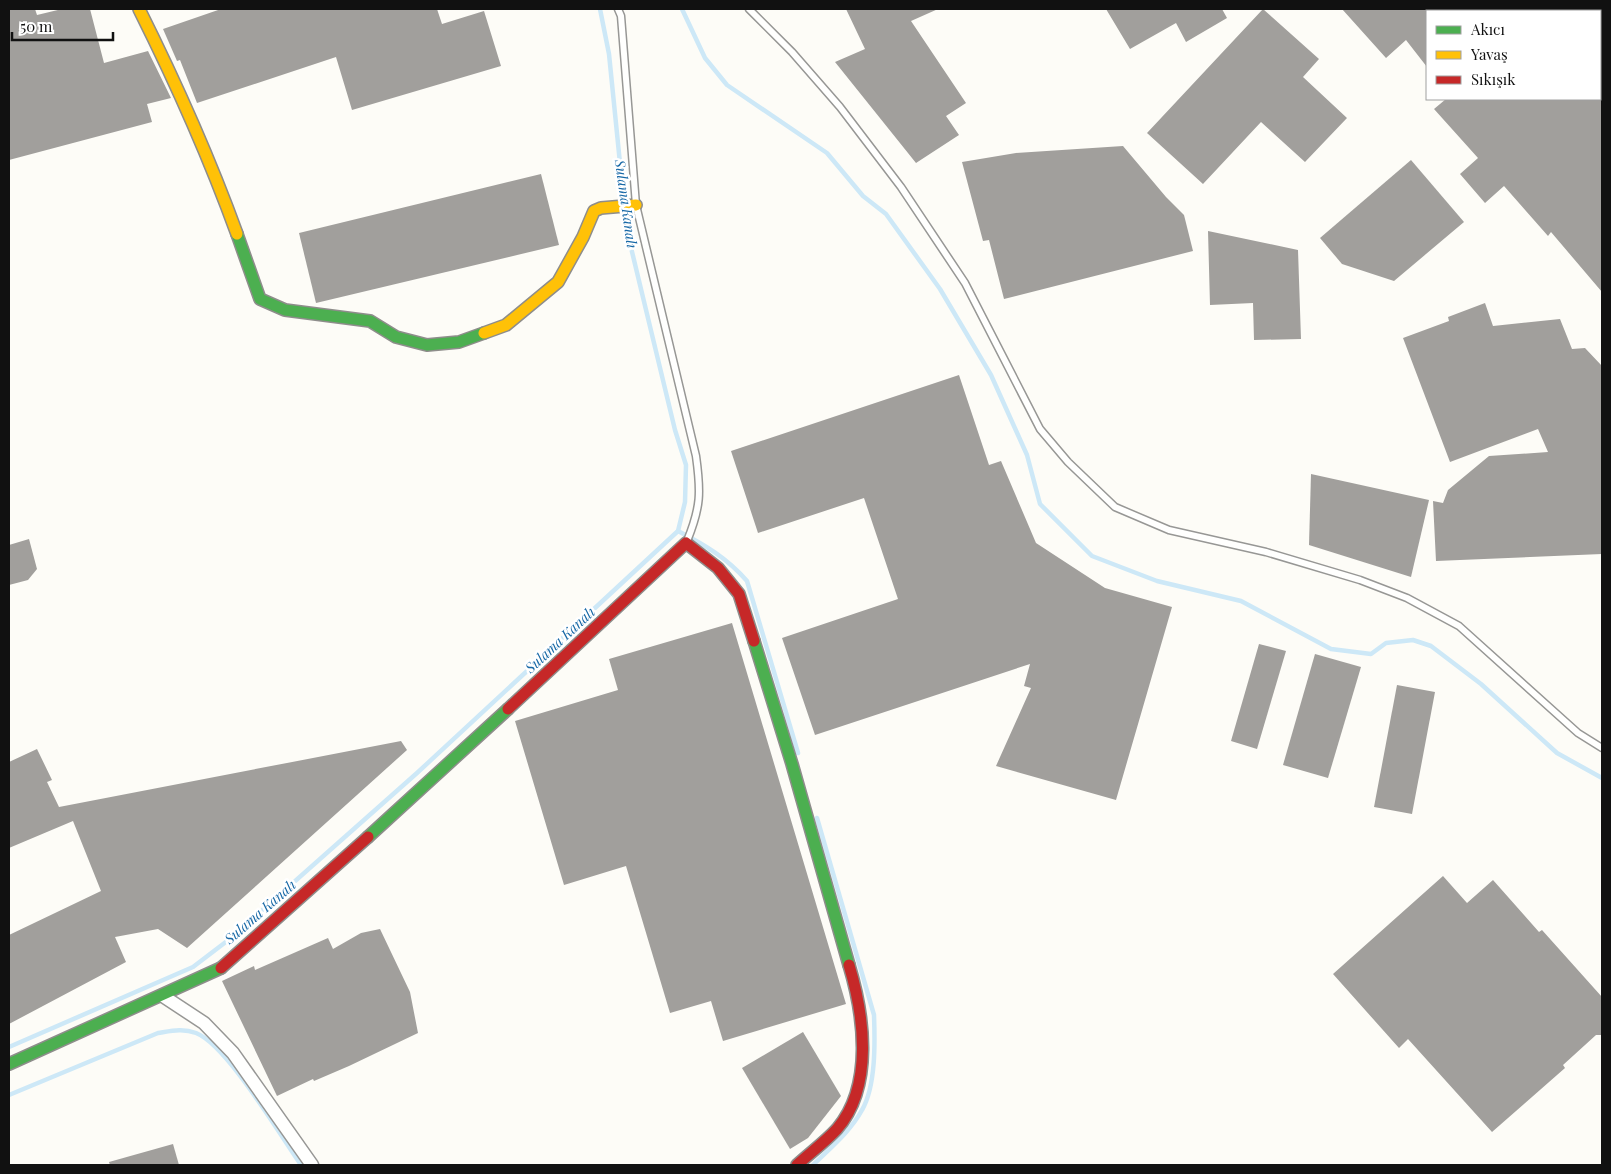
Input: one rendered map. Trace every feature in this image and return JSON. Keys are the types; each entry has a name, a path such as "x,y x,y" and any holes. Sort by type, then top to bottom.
{"street":[{"path":"139,9 180,91 218,182 260,299 286,310 370,321 396,337 427,345 459,342 506,325 558,282 583,237 594,211 601,208 636,205"},
{"path":"9,1064 163,996 225,966 458,756 686,542 718,568 739,594 792,764 858,991 864,1061 853,1104 837,1129 797,1165"},
{"path":"163,996 204,1023 233,1053 312,1165"}],"lane":[{"path":"618,9 636,205 696,456 701,489 696,519 686,542"},
{"path":"749,9 792,52 840,107 902,186 965,283 1040,428 1068,462 1115,507 1169,530 1266,552 1360,580 1408,598 1459,626 1578,733 1602,748"}],"building":[{"path":"9,9 35,9 37,15 62,9 90,9 104,63 148,51 171,98 147,104 152,122 9,160"},
{"path":"221,9 437,9 442,24 484,11 501,66 352,110 336,57 197,103 180,60 177,61 163,29"},
{"path":"846,9 938,9 911,21 966,103 946,116 959,135 916,163 835,62 865,49"},
{"path":"1106,9 1222,9 1227,18 1186,42 1176,23 1130,49"},
{"path":"1263,9 1319,59 1303,77 1347,118 1305,162 1261,122 1203,184 1147,133"},
{"path":"1342,9 1427,9 1426,66 1406,40 1386,58"},
{"path":"1602,99 1602,292 1551,232 1548,236 1504,186 1485,203 1460,174 1478,158 1434,109 1445,100"},
{"path":"1123,146 1166,197 1184,215 1193,251 1004,299 989,240 983,241 962,162 1016,153"},
{"path":"1411,160 1464,222 1394,281 1342,264 1320,238"},
{"path":"541,174 559,245 316,303 299,233"},
{"path":"1208,231 1298,250 1301,339 1254,340 1253,303 1210,305"},
{"path":"1485,303 1493,326 1560,319 1572,349 1585,348 1602,366 1602,554 1436,561 1433,501 1443,503 1448,490 1489,456 1548,452 1538,429 1450,462 1403,338 1449,321 1448,317"},
{"path":"959,375 989,465 1001,461 1036,543 1105,588 1172,607 1116,800 996,766 1031,688 1024,686 1030,664 815,735 782,638 898,599 864,498 758,533 731,451"},
{"path":"1311,474 1429,500 1411,577 1309,545"},
{"path":"29,539 37,569 28,580 9,585 9,545"},
{"path":"732,623 846,1004 723,1041 711,1001 670,1013 626,866 564,885 515,721 618,690 609,659"},
{"path":"1259,644 1286,651 1257,749 1231,741"},
{"path":"1315,654 1361,667 1328,778 1283,765"},
{"path":"1397,685 1435,692 1412,814 1374,807"},
{"path":"401,741 407,750 187,948 158,929 115,937 126,962 9,1024 9,935 101,891 73,821 9,848 9,762 37,749 52,780 47,782 59,807"},
{"path":"1443,876 1467,903 1493,880 1539,932 1542,930 1602,997 1602,1035 1596,1035 1563,1065 1565,1068 1492,1132 1408,1039 1399,1048 1333,974"},
{"path":"380,929 410,992 418,1033 349,1066 314,1081 313,1079 277,1096 222,981 254,966 255,970 328,938 333,949 361,933"},
{"path":"803,1032 841,1096 808,1138 790,1149 742,1068"},
{"path":"173,1144 179,1165 110,1165 109,1162"}],"waterway":[{"name":"Sulama Kanalı","path":"600,9 609,54 624,203"},
{"path":"682,9 705,58 727,85 827,153 863,196 886,214 940,289 991,375 1027,455 1040,504 1092,556 1157,581 1241,601 1331,649 1371,654 1386,643 1413,640 1431,646 1481,684 1557,753 1602,778"},
{"name":"Sulama Kanalı","path":"9,1047 193,967 231,938 417,773 678,531 685,502 686,465 675,430 627,231 625,211"},
{"path":"678,531 697,541 732,565 747,581 798,753"},
{"path":"813,1165 846,1133 867,1100 874,1064 875,1038 874,1015 817,818"},
{"path":"9,1095 158,1033 177,1030 191,1031 209,1041 223,1054 267,1113 301,1165"}],"traffic: fast":[{"path":"237,234 260,299 285,310 370,321 396,337 427,345 459,342 484,333"},
{"path":"754,641 792,764 849,965"},
{"path":"368,837 508,709"},
{"path":"9,1064 221,968"}],"traffic: slow":[{"path":"139,9 191,120 237,234"},
{"path":"484,333 506,325 558,282 583,237 594,211 601,208 636,205"}],"traffic: jam":[{"path":"508,709 686,543 718,568 739,594 754,641"},
{"path":"221,968 368,837"},
{"path":"797,1165 837,1129 849,1112 857,1092 863,1050 862,1028 859,1006 849,965"}]}
